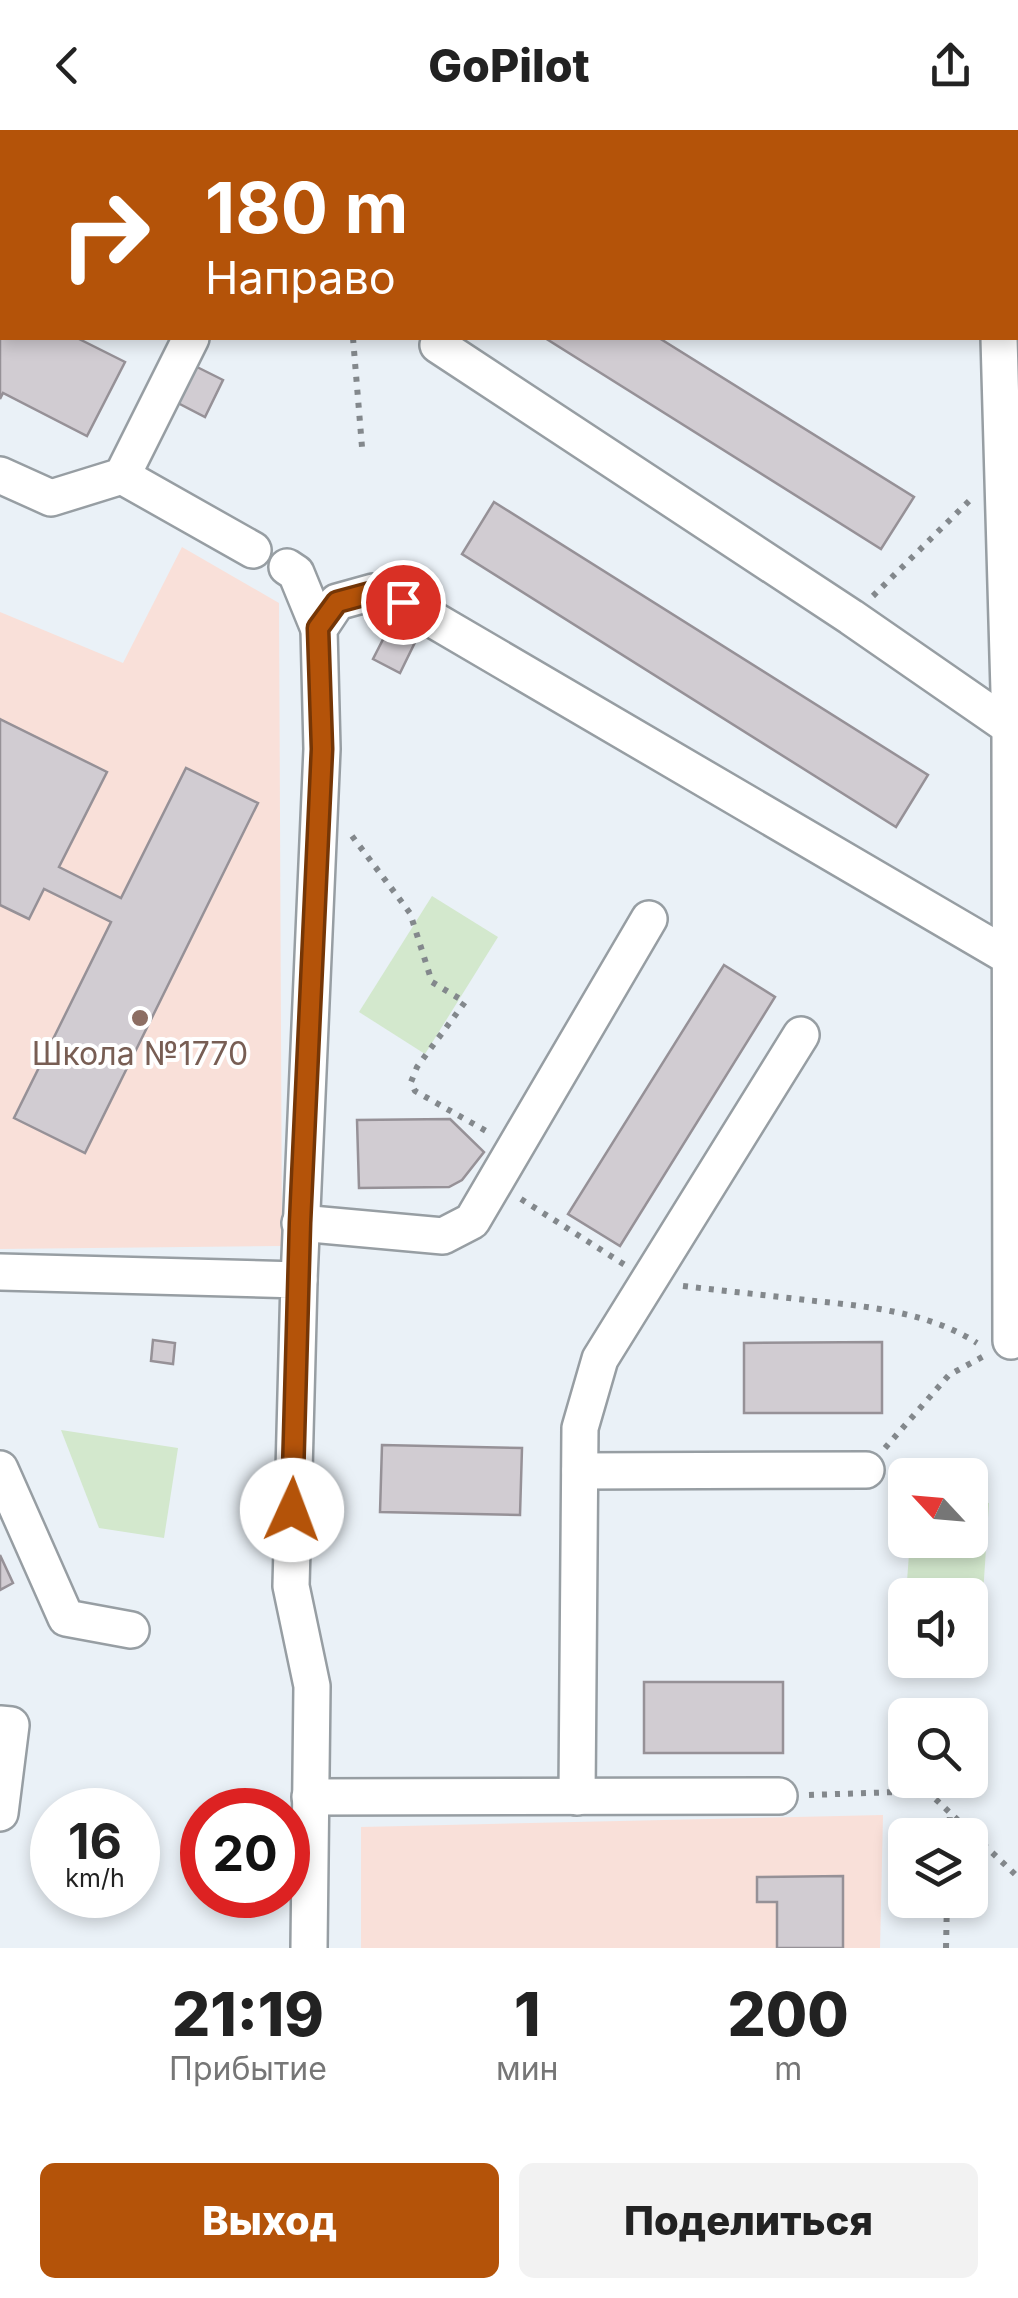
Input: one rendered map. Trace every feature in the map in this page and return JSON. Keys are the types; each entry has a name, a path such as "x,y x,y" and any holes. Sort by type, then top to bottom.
{"lane":[{"path":"0,475 51,498 122,476 190,340"},
{"path":"438,345 1010,727"},
{"path":"1006,360 1002,469 1010,727 1012,1341"},
{"path":"122,476 253,550"},
{"path":"287,567 296,573 318,628 322,749 300,1223 290,1586 312,1686 310,1797 779,1796"},
{"path":"318,628 337,602 374,592 403,602 1011,958"},
{"path":"300,1223 443,1236 472,1221 649,919"},
{"path":"577,1797 580,1428 600,1359 801,1035"},
{"path":"0,1272 299,1280"},
{"path":"0,1469 66,1618 131,1630"},
{"path":"580,1471 866,1470"},
{"path":"0,1724 11,1725 0,1813"},
{"path":"309,1918 309,1948"}],"path":[{"path":"353,340 362,447"},
{"path":"851,618 1002,469"},
{"path":"320,793 410,913 432,982 465,1002 417,1067 411,1082 415,1092 515,1148"},
{"path":"495,1182 649,1280 900,1313 966,1336 991,1352 949,1375 866,1470"},
{"path":"779,1796 927,1791 1018,1877"},
{"path":"950,1813 950,1818"},
{"path":"946,1948 947,1918"}],"shaded area":[{"name":"Школа №1770","path":"182,547 279,603 282,1246 0,1249 0,612 123,663"},
{"path":"883,1815 880,1948 361,1948 361,1827"}],"green space":[{"path":"432,896 498,937 425,1054 359,1012"},
{"path":"61,1430 178,1448 164,1538 99,1528"},
{"path":"909,1558 985,1558 984,1578 907,1578"}],"building":[{"path":"0,340 81,340 125,362 87,436 3,393 0,399"},
{"path":"548,340 662,340 914,497 881,549"},
{"path":"195,366 223,380 205,417 176,402"},
{"path":"494,502 928,775 896,827 462,554"},
{"path":"396,614 422,628 400,673 373,659"},
{"path":"0,719 107,772 59,867 121,898 186,768 258,803 85,1153 14,1118 111,922 44,889 29,919 0,905"},
{"path":"724,965 775,997 620,1246 568,1214"},
{"path":"450,1119 484,1152 462,1180 449,1187 359,1188 357,1120"},
{"path":"153,1340 175,1343 173,1364 151,1361"},
{"path":"882,1342 882,1413 744,1413 744,1343"},
{"path":"382,1445 522,1448 520,1515 380,1512"},
{"path":"0,1555 13,1583 0,1590"},
{"path":"644,1682 783,1682 783,1753 644,1753"},
{"path":"843,1876 843,1948 777,1948 777,1902 757,1902 757,1877"}],"place":[{"name":"Школа №1770","path":"140,1018"}],"route":[{"path":"292,1510 300,1223 322,749 318,628 337,602 374,592 403,602"}]}
